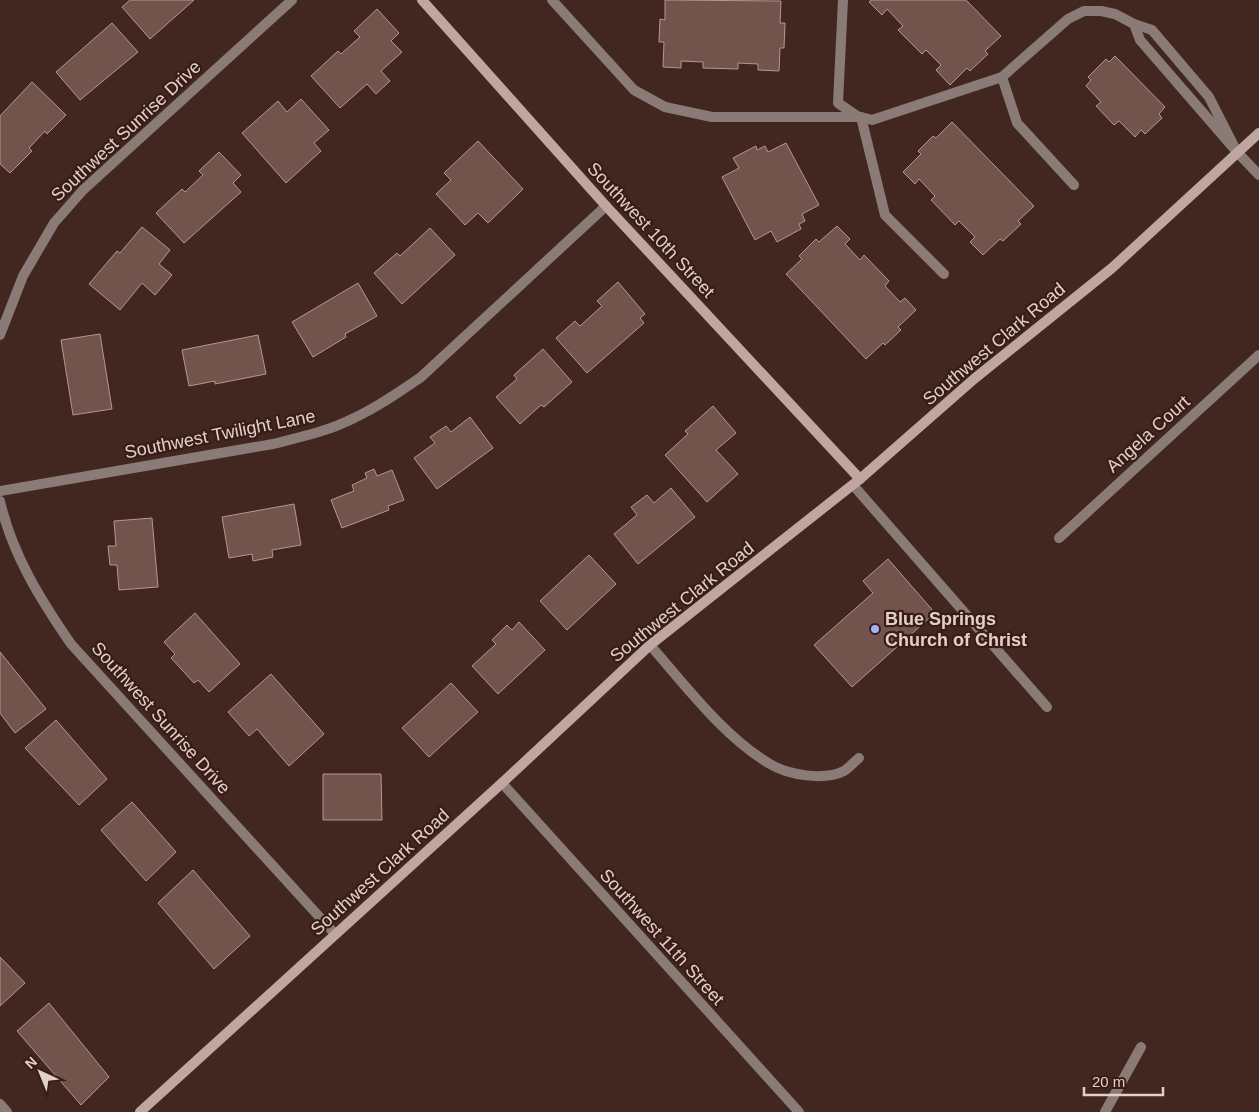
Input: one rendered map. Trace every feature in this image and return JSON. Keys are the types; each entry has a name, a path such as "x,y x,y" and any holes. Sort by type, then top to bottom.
{"street":[{"name":"Southwest Sunrise Drive","path":"0,335 23,276 54,223 83,190 292,0"},
{"name":"Southwest 10th Street","path":"422,0 856,482"},
{"path":"552,0 634,90 665,107 712,117 861,117"},
{"path":"843,0 838,103 846,110 861,117 872,120 1002,77 1068,20 1084,11 1101,11 1115,14 1134,24 1152,30 1209,97 1237,152"},
{"path":"1134,24 1140,40 1259,175"},
{"path":"1002,77 1017,123 1074,185"},
{"path":"861,117 885,215 944,274"},
{"name":"Southwest Clark Road","path":"140,1112 650,646 856,482 974,379 1112,268 1259,133"},
{"name":"Southwest Twilight Lane","path":"0,491 273,444 317,433 354,419 421,377 606,206"},
{"name":"Angela Court","path":"1059,538 1259,355"},
{"path":"856,482 1047,707"},
{"name":"Southwest Sunrise Drive","path":"0,501 5,525 23,566 39,596 70,644 335,934"},
{"path":"650,646 732,736 771,765 798,775 822,776 845,771 859,758"},
{"name":"Southwest 11th Street","path":"502,783 799,1112"},
{"path":"1105,1112 1141,1047"},
{"path":"0,1104 7,1112"}],"building":[{"path":"130,0 194,0 150,39 122,7"},
{"path":"665,0 781,1 780,23 785,23 784,48 780,48 779,71 758,70 758,64 738,63 738,69 703,68 703,62 681,61 681,68 663,67 664,42 659,42 660,19 665,20"},
{"path":"871,0 966,0 1001,36 985,51 988,54 970,71 967,68 950,85 936,70 941,65 926,50 922,54 898,30 903,26 887,9 882,15 869,2"},
{"path":"377,9 399,33 391,41 402,52 381,71 390,81 376,94 367,84 340,108 311,76 338,51 341,54 360,37 354,31"},
{"path":"112,23 138,52 80,100 56,72"},
{"path":"1115,56 1165,107 1159,114 1162,118 1145,134 1141,130 1135,137 1119,121 1114,125 1096,106 1101,102 1086,86 1091,80 1088,77 1106,59 1109,62"},
{"path":"32,82 66,115 47,134 45,131 29,148 32,151 10,173 0,164 0,116"},
{"path":"301,99 329,130 314,143 321,151 286,183 242,133 278,101 287,112"},
{"path":"952,122 1034,206 1018,221 1021,224 1003,241 1000,239 983,255 970,242 975,237 959,221 955,225 931,200 935,196 919,179 915,184 903,172 921,154 918,151 933,136 936,138"},
{"path":"478,141 523,189 488,223 478,213 465,225 436,194 451,180 444,173"},
{"path":"786,143 819,205 802,214 805,221 799,224 801,229 777,242 771,231 755,240 722,177 739,168 733,158 756,146 757,150 765,146 768,152"},
{"path":"219,152 241,175 233,183 241,192 184,243 156,213 182,189 185,192 203,175 199,171"},
{"path":"837,226 850,239 845,244 860,260 864,255 889,281 885,286 900,302 905,298 916,310 898,327 901,330 866,359 786,274 802,259 799,256 816,239 819,242"},
{"path":"142,227 170,250 159,264 172,275 155,295 142,283 120,310 89,284 117,251 120,253"},
{"path":"430,228 455,255 402,304 374,273 397,253 400,256"},
{"path":"618,282 645,314 640,318 644,323 587,373 556,338 575,321 580,326 602,306 597,301"},
{"path":"358,283 377,316 345,334 346,337 313,357 292,322"},
{"path":"100,334 112,409 73,415 61,340"},
{"path":"258,335 266,374 215,384 215,381 189,386 182,350"},
{"path":"543,349 572,382 544,407 541,405 520,424 496,397 517,379 514,375"},
{"path":"713,406 736,433 716,450 738,474 707,502 665,455 688,434 685,431"},
{"path":"470,417 493,448 437,489 414,458 435,443 430,437 446,426 451,432"},
{"path":"374,469 377,476 392,470 404,500 388,506 389,510 342,528 331,500 354,491 352,485 367,478 365,473"},
{"path":"671,488 695,517 638,564 614,534 637,515 631,507 647,495 654,503"},
{"path":"294,504 301,545 272,550 273,557 253,561 252,554 229,558 222,517"},
{"path":"152,518 158,587 119,590 117,565 110,565 108,546 116,546 114,521"},
{"path":"589,555 616,584 567,630 540,601"},
{"name":"Blue Springs Church of Christ","path":"888,559 935,613 852,687 814,645 873,593 863,581"},
{"path":"195,613 240,664 209,692 198,680 194,683 171,658 175,654 164,642"},
{"path":"519,622 545,650 498,694 472,666 496,644 492,640 507,625 512,630"},
{"path":"0,652 46,709 15,733 0,713"},
{"path":"271,674 324,734 289,766 257,729 249,736 228,712"},
{"path":"451,683 478,712 429,757 402,728"},
{"path":"56,720 107,779 79,805 25,748"},
{"path":"323,774 381,774 382,820 323,820"},
{"path":"132,802 176,852 146,881 101,830"},
{"path":"193,870 250,936 214,969 158,903"},
{"path":"0,957 25,983 0,1006"},
{"path":"49,1003 109,1077 81,1105 17,1031"}],"place":[{"name":"Blue Springs Church of Christ","path":"875,629"}]}
